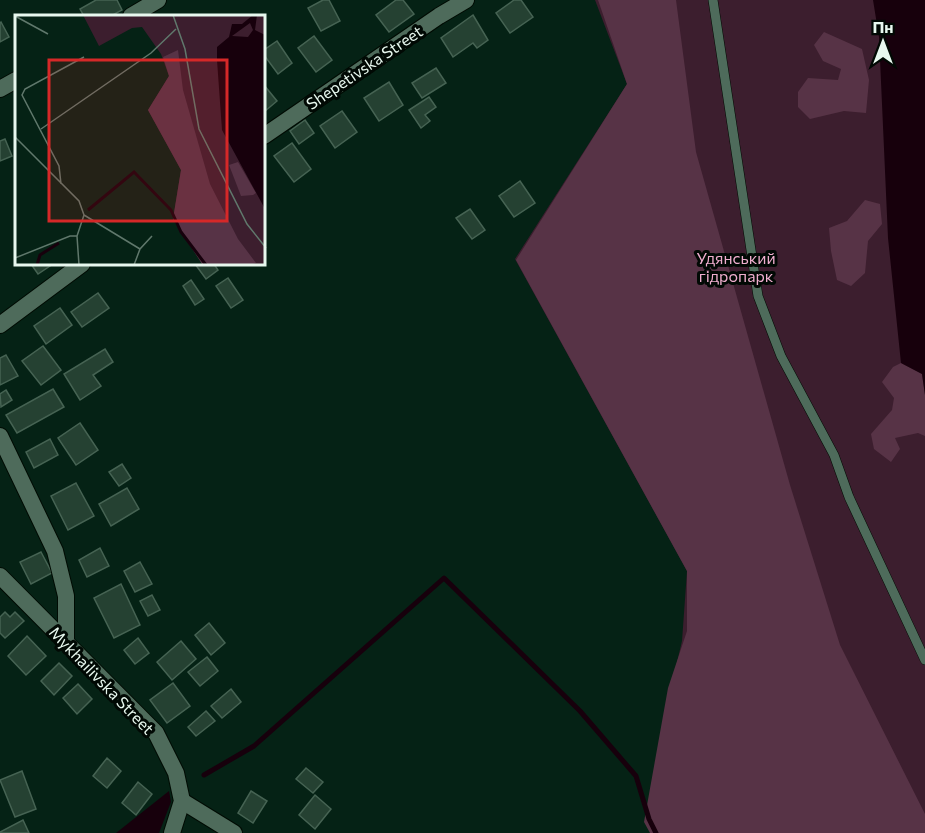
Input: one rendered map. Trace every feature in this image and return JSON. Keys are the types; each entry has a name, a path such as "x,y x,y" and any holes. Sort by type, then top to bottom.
{"street":[{"path":"132,15 158,0"},
{"name":"Shepetivska Street","path":"266,135 466,0"},
{"path":"0,89 15,81"},
{"path":"0,325 79,266"},
{"path":"0,436 55,551 66,596 66,643"},
{"name":"Mykhailivska Street","path":"0,576 156,733 176,773 182,801"},
{"path":"172,833 182,801 234,833"}],"lane":[{"path":"713,0 758,296 781,356 834,455 849,497 925,660"}],"green space":[{"name":"Удянський гідропарк","path":"595,0 925,0 925,833 670,692 682,641 687,571 515,259 627,84"}],"shaded area":[{"path":"598,0 676,0 696,152 790,485 840,645 925,814 925,833 650,833 644,822 668,688 687,631 687,571 516,260 627,84"},
{"path":"873,0 925,0 925,395 922,374 901,363 888,238 879,37"},
{"path":"824,32 862,49 869,80 866,113 844,111 810,119 798,107 798,92 808,78 838,80 841,69 823,61 814,45"},
{"path":"865,200 880,204 882,224 868,241 865,273 851,286 837,280 829,228 847,221"},
{"path":"901,363 922,374 925,395 925,436 918,433 895,438 900,449 891,462 874,449 871,434 892,410 894,398 882,382 893,367"},
{"path":"169,791 171,802 159,833 116,833"}],"building":[{"path":"96,0 117,0 122,10 113,15 83,15 80,9"},
{"path":"323,0 329,0 340,21 321,31 308,8"},
{"path":"396,0 403,0 414,14 389,32 376,15"},
{"path":"514,0 521,0 533,17 510,33 496,13"},
{"path":"473,15 488,40 477,48 473,43 453,57 441,38"},
{"path":"0,23 9,37 0,42"},
{"path":"314,36 332,60 316,72 298,48"},
{"path":"277,41 292,63 278,74 266,58 266,49"},
{"path":"436,68 446,83 422,98 412,83"},
{"path":"389,82 403,105 379,121 364,98"},
{"path":"266,87 277,101 266,110"},
{"path":"429,97 436,107 425,115 430,121 421,128 409,110"},
{"path":"342,111 357,132 335,148 320,126"},
{"path":"305,120 314,133 299,144 290,131"},
{"path":"5,139 12,156 0,161 0,141"},
{"path":"292,143 311,169 294,182 274,156"},
{"path":"520,181 535,203 514,217 499,196"},
{"path":"470,209 485,230 472,239 456,218"},
{"path":"32,266 50,266 38,274"},
{"path":"196,266 215,266 218,270 206,279"},
{"path":"228,278 243,300 231,308 216,286"},
{"path":"191,280 204,299 195,305 183,286"},
{"path":"98,293 109,308 82,327 71,312"},
{"path":"60,308 72,325 46,344 34,326"},
{"path":"43,346 61,370 41,385 22,361"},
{"path":"105,349 113,362 93,375 101,386 80,400 64,374"},
{"path":"6,355 18,376 0,385 0,358"},
{"path":"53,389 64,407 17,433 6,415"},
{"path":"6,390 12,400 1,407 0,394"},
{"path":"80,423 98,450 76,465 58,438"},
{"path":"50,439 58,455 34,468 26,452"},
{"path":"122,464 131,478 119,486 109,472"},
{"path":"76,483 94,516 68,530 51,496"},
{"path":"127,488 139,509 111,526 99,504"},
{"path":"100,548 109,566 87,577 79,560"},
{"path":"41,552 52,573 31,584 20,562"},
{"path":"140,562 152,584 135,592 124,571"},
{"path":"121,584 140,625 114,638 94,598"},
{"path":"152,595 160,610 148,616 140,601"},
{"path":"5,612 10,617 15,612 24,621 5,638 0,633 0,617"},
{"path":"209,623 225,643 211,655 195,635"},
{"path":"27,636 46,656 26,675 8,656"},
{"path":"138,638 149,653 135,664 124,650"},
{"path":"181,641 196,659 172,680 157,662"},
{"path":"207,657 218,671 200,686 188,672"},
{"path":"59,663 72,676 54,695 41,681"},
{"path":"173,683 190,706 167,723 150,700"},
{"path":"78,684 92,699 77,714 63,698"},
{"path":"231,689 241,702 222,718 211,706"},
{"path":"206,711 215,721 196,736 188,727"},
{"path":"107,758 121,771 107,788 93,776"},
{"path":"306,768 323,782 313,793 296,779"},
{"path":"22,771 36,809 15,817 0,780"},
{"path":"138,782 152,794 136,815 122,803"},
{"path":"251,791 267,801 253,823 238,813"},
{"path":"315,795 331,809 315,829 299,815"},
{"path":"23,820 29,833 0,833 0,832"}],"waterway":[{"path":"204,775 254,746 444,578 580,711 636,776 649,819 656,833"}]}
